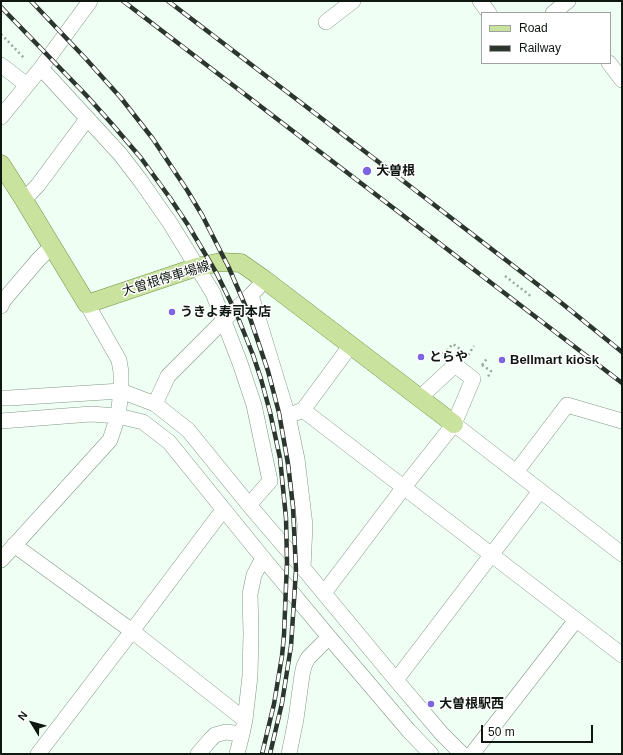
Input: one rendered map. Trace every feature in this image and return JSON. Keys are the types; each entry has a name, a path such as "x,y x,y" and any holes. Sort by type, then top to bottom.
{"main road":[{"path":"1,164 87,304"},
{"name":"大曽根停車場線","path":"87,304 197,267 221,262 241,263 266,280 454,424"}],"street":[{"path":"1,117 41,68 90,1"},
{"path":"326,22 353,1"},
{"path":"480,1 488,12"},
{"path":"609,64 622,80"},
{"path":"1,65 27,85"},
{"path":"41,68 120,154 140,180 170,223 213,293 254,404 270,481 250,505"},
{"path":"24,200 42,179 87,119"},
{"path":"1,306 3,301 52,246"},
{"path":"155,404 168,376 266,280"},
{"path":"251,295 288,416 297,459 305,525 303,568"},
{"path":"1,560 110,440 118,416 121,391 121,372 119,360 87,304"},
{"path":"288,416 303,410 351,345"},
{"path":"324,593 404,487 454,424 473,379 455,365 426,392 418,397"},
{"path":"1,398 121,391 155,404 188,430 396,680 442,734 462,754"},
{"path":"516,472 567,405 622,421"},
{"path":"303,410 622,655"},
{"path":"1,421 91,414 118,416 143,422 168,442 329,637 409,731 431,754"},
{"path":"454,424 622,554"},
{"path":"396,680 540,491"},
{"path":"38,754 223,510"},
{"path":"14,545 132,632 244,727"},
{"path":"237,754 244,727 250,669 250,594 254,575 263,558"},
{"path":"472,754 576,620"},
{"path":"289,754 304,666 308,658 329,637"},
{"path":"198,754 215,735 244,727"}],"path":[{"path":"1,34 25,59"},
{"path":"505,276 532,297"},
{"path":"468,355 474,346"},
{"path":"482,365 488,357"}],"railway":[{"path":"31,1 121,98 153,139 187,190 202,215 229,268 248,312 268,371 279,413 288,464 293,507 296,570 291,646 282,703 270,754"},
{"path":"123,1 622,383"},
{"path":"168,1 559,301 622,352"},
{"path":"1,7 112,124 141,158 170,198 217,274 237,315 253,355 270,412 280,458 286,518 287,562 282,656 274,704 262,754"}],"place":[{"name":"大曽根","path":"367,171"},
{"name":"うきよ寿司本店","path":"172,312"},
{"name":"とらや","path":"421,357"},
{"name":"Bellmart kiosk","path":"502,360"},
{"name":"大曽根駅西","path":"431,704"}]}
